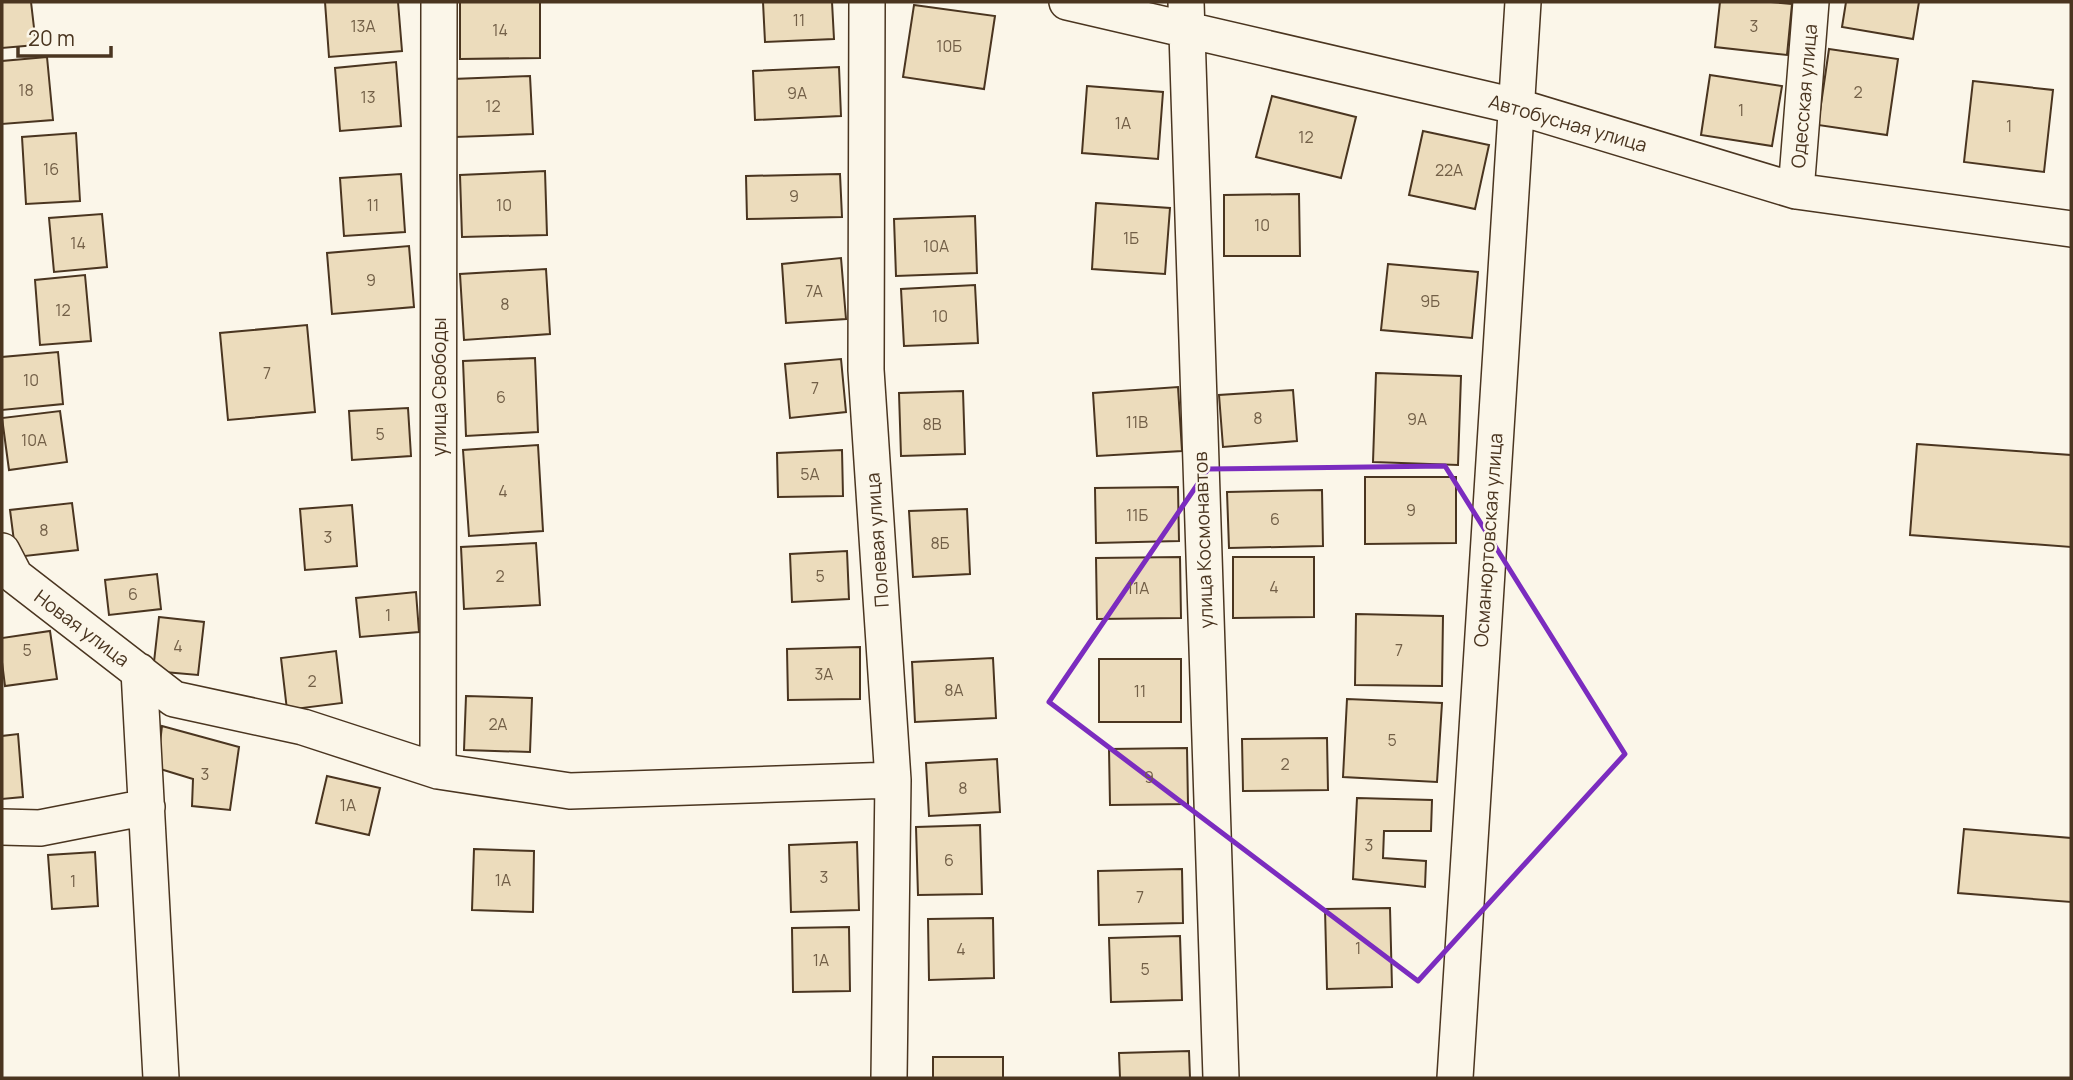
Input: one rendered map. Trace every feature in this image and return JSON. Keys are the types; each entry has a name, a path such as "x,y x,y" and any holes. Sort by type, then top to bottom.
{"street":[{"name":"улица Свободы","path":"438,771 439,2"},
{"name":"Полевая улица","path":"867,2 866,370 893,780 889,1078"},
{"name":"Автобусная улица","path":"1067,2 1186,16 1516,106 1796,191 2071,221"},
{"name":"Османюртовская улица","path":"1454,1078 1523,2"},
{"name":"Одесская улица","path":"1796,191 1811,2"},
{"name":"улица Космонавтов","path":"1186,16 1221,1078"},
{"name":"Новая улица","path":"2,551 15,576 174,699 303,727 438,771 570,791 893,780"},
{"path":"139,671 161,1078"},
{"path":"2,827 40,828 147,807"}],"highlighted area":[{"path":"1445,466 1625,754 1418,981 1049,702 1208,469"}],"building":[{"path":"2,2 31,2 36,45 2,48"},
{"path":"325,2 398,2 402,51 329,57"},
{"path":"460,2 540,2 540,58 460,59"},
{"path":"763,2 832,2 834,39 765,42"},
{"path":"1720,2 1792,4 1787,55 1715,47"},
{"path":"1846,2 1919,2 1913,39 1842,27"},
{"path":"914,5 995,16 984,89 903,77"},
{"path":"1829,49 1898,59 1887,135 1818,125"},
{"path":"47,57 53,120 2,124 2,61"},
{"path":"396,62 401,126 340,131 335,68"},
{"path":"839,67 841,116 755,120 753,71"},
{"path":"1710,75 1782,86 1772,146 1701,135"},
{"path":"530,76 533,134 455,137 453,79"},
{"path":"1973,81 2053,90 2044,172 1964,162"},
{"path":"1087,86 1163,92 1158,159 1082,153"},
{"path":"1272,96 1356,117 1341,178 1256,157"},
{"path":"1423,131 1489,145 1475,209 1409,195"},
{"path":"76,133 80,201 26,204 22,137"},
{"path":"545,171 547,235 462,237 460,175"},
{"path":"401,174 405,232 344,236 340,178"},
{"path":"840,174 842,217 747,219 746,176"},
{"path":"1299,194 1300,256 1224,256 1224,195"},
{"path":"1096,203 1170,208 1165,274 1092,269"},
{"path":"102,214 107,267 54,272 49,218"},
{"path":"975,216 977,273 896,276 894,219"},
{"path":"409,246 414,307 332,314 327,253"},
{"path":"841,258 846,319 786,323 782,264"},
{"path":"1388,264 1478,272 1472,338 1381,330"},
{"path":"546,269 550,334 464,340 460,274"},
{"path":"85,275 91,341 40,345 35,280"},
{"path":"975,285 978,343 904,346 901,289"},
{"path":"307,325 315,412 228,420 220,333"},
{"path":"58,352 63,404 2,410 2,357"},
{"path":"535,358 538,432 466,436 463,361"},
{"path":"841,359 846,412 790,418 785,364"},
{"path":"1376,373 1461,376 1458,465 1373,462"},
{"path":"1178,387 1182,451 1097,456 1093,393"},
{"path":"1293,390 1297,441 1223,447 1219,395"},
{"path":"963,391 965,454 901,456 899,393"},
{"path":"408,408 411,456 352,460 349,411"},
{"path":"60,411 67,462 9,470 2,418"},
{"path":"1917,444 2071,455 2071,547 1910,535"},
{"path":"538,445 543,531 469,536 463,450"},
{"path":"842,450 843,496 778,497 777,453"},
{"path":"1365,477 1456,477 1456,543 1365,544"},
{"path":"1178,487 1179,541 1096,543 1095,488"},
{"path":"1322,490 1323,546 1229,548 1227,492"},
{"path":"72,503 78,550 16,557 10,510"},
{"path":"352,505 357,566 305,570 300,509"},
{"path":"967,509 970,574 913,577 909,511"},
{"path":"536,543 540,605 464,609 461,547"},
{"path":"847,551 849,599 792,602 790,554"},
{"path":"1180,557 1181,618 1097,619 1096,558"},
{"path":"1233,557 1314,557 1314,617 1233,618"},
{"path":"157,574 161,609 109,615 105,580"},
{"path":"416,592 419,632 360,637 356,598"},
{"path":"1356,614 1443,616 1442,686 1355,685"},
{"path":"159,617 204,622 198,675 153,671"},
{"path":"50,631 57,679 5,686 2,638"},
{"path":"860,647 860,699 788,700 787,649"},
{"path":"336,651 342,703 287,710 281,658"},
{"path":"993,658 996,718 915,722 912,662"},
{"path":"1099,659 1181,659 1181,722 1099,722"},
{"path":"466,696 532,698 530,752 464,750"},
{"path":"1347,699 1442,703 1437,782 1343,777"},
{"path":"162,726 239,747 230,810 192,806 193,779 157,768"},
{"path":"18,734 23,797 2,799 2,736"},
{"path":"1327,738 1328,790 1243,791 1242,739"},
{"path":"1187,748 1188,804 1110,805 1109,749"},
{"path":"997,759 1000,812 929,816 926,763"},
{"path":"327,776 380,788 369,835 316,823"},
{"path":"1357,798 1432,800 1431,831 1384,831 1383,858 1426,861 1425,887 1353,879"},
{"path":"980,825 982,894 918,895 916,827"},
{"path":"1964,829 2071,838 2071,902 1958,893"},
{"path":"857,842 859,910 791,912 789,845"},
{"path":"474,849 534,851 533,912 472,910"},
{"path":"95,852 98,906 52,909 48,855"},
{"path":"1182,869 1183,923 1099,925 1098,871"},
{"path":"1390,908 1392,987 1327,989 1325,909"},
{"path":"993,918 994,978 929,980 928,919"},
{"path":"849,927 850,991 793,992 792,928"},
{"path":"1180,936 1182,1000 1111,1002 1109,938"},
{"path":"1189,1051 1190,1078 1120,1078 1119,1053"},
{"path":"933,1057 1003,1057 1003,1078 933,1078"}]}
